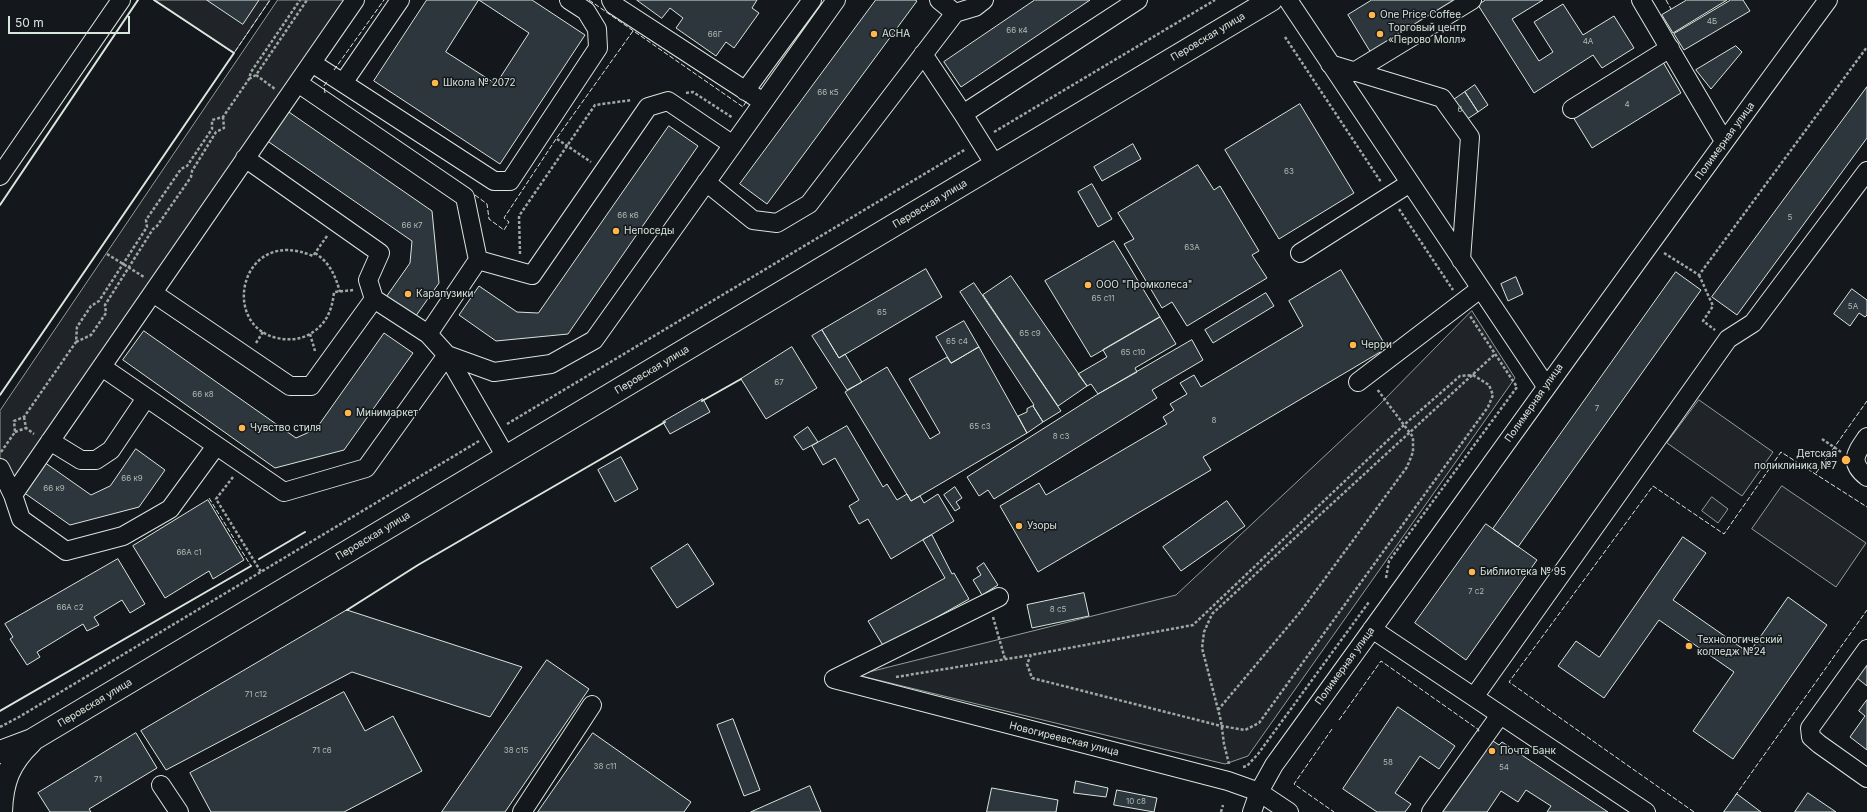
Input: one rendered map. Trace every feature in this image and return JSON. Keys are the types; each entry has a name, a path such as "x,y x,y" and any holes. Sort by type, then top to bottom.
{"main road":[{"name":"Перовская улица","path":"32,740 1271,0"},
{"path":"0,752 32,740"},
{"path":"1,812 2,795 6,776 22,750 32,740"}],"street":[{"path":"0,176 121,0"},
{"path":"13,495 355,0"},
{"path":"343,83 400,0"},
{"path":"312,62 482,174 494,181 510,180 545,131 598,48 597,29 586,11 569,0"},
{"path":"611,0 614,5 763,102"},
{"path":"745,91 812,0"},
{"path":"939,0 955,13"},
{"path":"706,182 753,220 777,223 803,208 809,204 955,13 975,6 984,0"},
{"path":"963,114 1138,0"},
{"path":"1288,0 1546,386"},
{"path":"1354,72 1472,0"},
{"name":"Полимерная улица","path":"1252,812 1259,792 1274,765 1445,530 1546,386 1828,0"},
{"path":"1643,1 1724,141"},
{"path":"447,355 494,372 551,364 594,340 763,102 828,3"},
{"path":"1572,109 1670,48"},
{"path":"923,54 995,165"},
{"path":"1330,64 1442,98 1470,137 1461,260"},
{"path":"292,90 466,197"},
{"path":"478,260 532,275 648,107 668,100 733,145"},
{"path":"246,158 380,253 368,280 374,299 428,334 447,355 506,457"},
{"path":"1474,697 1728,339 1753,324 1867,171"},
{"path":"428,334 478,260 466,197 482,174"},
{"path":"1300,253 1410,183"},
{"path":"155,289 290,386 312,386 374,299"},
{"path":"1362,379 1480,289"},
{"path":"102,367 284,492 366,468 447,355"},
{"path":"50,441 81,460 96,460 111,450 146,398"},
{"path":"1867,437 1855,453 1855,461 1859,469 1867,477"},
{"path":"0,468 13,495 21,519 66,551 123,536 170,509 216,446"},
{"name":"Новогиреевская улица","path":"999,598 834,679 1228,781 1259,792 1289,812"},
{"path":"1372,629 1646,812"},
{"path":"1867,649 1810,728 1811,737 1867,778"},
{"path":"522,812 592,705"},
{"path":"1431,812 1500,715"},
{"path":"161,785 179,812"}],"path":[{"path":"76,342 91,335 106,313 105,305 153,228 157,226 191,176 192,171 216,132 224,128 223,117 249,79 251,72 300,0"},
{"path":"249,79 256,75 307,0"},
{"path":"0,727 1215,0"},
{"path":"1286,37 1517,387 1389,561 1387,576 1383,583"},
{"path":"1699,275 1867,47"},
{"path":"256,75 292,90"},
{"path":"15,432 14,421 24,418 76,342 77,327 91,306 99,301 147,227 146,220 181,169 187,166 212,129 212,120 223,117"},
{"path":"545,131 604,171"},
{"path":"334,292 333,307 326,320 316,331 302,338 286,340 271,337 258,328 248,316 244,301 244,286 249,271 259,260 271,252 285,249 300,250 313,256 337,223"},
{"path":"1662,252 1699,275 1712,306 1703,321 1728,339"},
{"path":"315,253 324,259 332,270 340,292"},
{"path":"107,254 123,264 155,289"},
{"path":"1231,771 1224,744 1218,710 1202,648 1204,632 1212,614 1495,354"},
{"path":"890,678 1031,655 1193,625 1405,424 1460,376 1472,375 1489,385 1493,395 1488,407 1259,724 1245,730 1221,726 1032,678 1027,664 1031,655"},
{"path":"1218,710 1301,611 1407,467 1413,452 1413,437 1405,424 1362,379"},
{"path":"0,452 15,432 26,428"},
{"path":"242,464 216,499 261,572"},
{"path":"1242,768 1247,766 1258,754 1374,595"},
{"path":"993,616 1005,659"},
{"path":"1221,812 1223,805"}],"shaded area":[{"path":"154,0 270,0 234,53"},
{"path":"278,0 348,0 18,479 0,466 0,411"},
{"path":"1472,311 1515,378 1248,756 1225,764 857,675 1176,595 1377,407"},
{"path":"1699,400 1773,452 1742,496 1667,443"},
{"path":"1782,486 1866,543 1836,587 1752,529"},
{"path":"1712,497 1728,509 1718,523 1702,511"}],"building":[{"path":"207,0 259,0 243,24"},
{"name":"Школа № 2072","path":"427,0 479,0 532,0 585,35 500,164 374,81","holes":["479,0 529,33 496,84 446,52"]},
{"path":"637,0 757,0 752,8 759,13 734,48 726,42 716,56 676,28 683,18 670,8 662,18"},
{"path":"876,0 917,1 767,204 740,184"},
{"path":"1035,0 1090,0 961,87 944,62"},
{"name":"Торговый центр «Перово Молл»","path":"1372,0 1457,0 1371,53 1348,15"},
{"path":"1486,0 1543,0 1512,19 1539,61 1553,52 1534,22 1563,4 1583,35 1614,16 1634,48 1602,68 1593,55 1534,93 1478,5"},
{"path":"1687,0 1727,0 1673,33 1662,15"},
{"path":"1731,0 1743,0 1750,11 1684,50 1674,34"},
{"path":"1736,46 1742,52 1711,89 1696,70"},
{"path":"1663,62 1681,93 1592,148 1573,117"},
{"path":"1475,85 1488,105 1478,112 1465,92"},
{"path":"1867,87 1867,138 1737,315 1712,297"},
{"path":"1465,92 1478,112 1455,127 1442,108"},
{"path":"1300,104 1354,193 1279,239 1225,150"},
{"path":"286,110 432,211 439,283 413,320 384,300 410,263 412,241 266,140"},
{"path":"669,126 698,146 568,334 496,341 459,315 479,286 517,312 538,313"},
{"path":"1133,144 1141,159 1102,181 1094,167"},
{"path":"1198,165 1214,190 1220,186 1259,251 1252,255 1267,278 1187,326 1172,302 1162,308 1124,244 1134,239 1118,213"},
{"path":"1092,184 1112,219 1098,227 1078,192"},
{"path":"1114,241 1160,317 1091,357 1045,281"},
{"path":"926,269 942,297 839,358 822,330"},
{"path":"1341,270 1387,348 1203,457 1211,470 1038,572 1000,506 1039,483 1046,495 1167,424 1163,417 1174,410 1170,404 1187,394 1180,383 1194,375 1201,387 1303,326 1289,301"},
{"path":"1676,272 1701,290 1518,547 1493,529"},
{"path":"1011,276 1087,386 1058,406 983,295"},
{"path":"1516,277 1523,294 1508,301 1501,284"},
{"path":"974,283 1061,411 1043,422 1033,406 1034,405 960,292"},
{"path":"1852,289 1867,300 1867,315 1865,317 1859,313 1850,326 1834,314"},
{"path":"1266,293 1274,306 1213,343 1205,330"},
{"path":"1160,317 1176,344 1135,368 1137,372 1098,394 1091,384 1087,386 1078,374 1107,357 1103,350"},
{"path":"964,321 979,347 951,363 936,337"},
{"path":"822,330 839,358 845,354 862,382 847,390 812,336"},
{"path":"144,331 296,438 316,429 384,333 413,353 344,450 275,468 123,360"},
{"path":"1192,340 1203,360 1152,390 1157,398 994,499 988,490 979,496 967,477 1098,394"},
{"path":"792,347 817,388 766,419 741,379"},
{"path":"979,347 1027,433 911,501 845,392 887,367 930,439 940,433 909,379 947,357 951,363"},
{"path":"703,399 710,412 670,434 663,422"},
{"path":"1033,406 1043,422 1027,433 1018,416 1027,412 1027,409"},
{"path":"847,426 883,487 887,484 897,500 907,494 911,501 920,496 924,503 938,494 954,521 891,559 868,519 859,524 849,506 859,500 835,458 823,465 812,446"},
{"path":"808,427 818,442 803,450 794,437"},
{"path":"136,449 165,470 139,507 70,525 23,492 44,462 91,495 110,486"},
{"path":"621,457 638,489 615,502 598,470"},
{"path":"955,487 962,498 956,502 960,508 955,511 944,495"},
{"path":"208,500 244,560 213,579 209,571 165,598 133,546"},
{"path":"1227,501 1245,526 1181,571 1163,547"},
{"path":"1486,524 1537,560 1466,660 1415,623"},
{"path":"932,535 952,574 954,573 969,599 884,647 868,621 945,578 923,540"},
{"path":"1683,537 1706,553 1673,600 1749,653 1788,597 1827,625 1733,759 1693,731 1734,672 1659,620 1604,698 1558,666 1576,641 1599,657"},
{"path":"688,544 714,584 677,608 651,568"},
{"path":"118,559 145,604 130,613 122,600 94,617 99,625 87,631 83,624 37,652 40,657 27,665 10,639 13,637 5,624"},
{"path":"984,563 998,585 982,595 973,580 981,575 977,568"},
{"path":"1084,593 1089,616 1032,628 1027,605"},
{"path":"347,610 522,667 490,717 352,672 166,770 141,731"},
{"path":"547,660 589,689 505,812 442,812"},
{"path":"1867,664 1867,686 1857,678"},
{"path":"344,692 365,731 393,716 422,771 344,812 211,812 190,773"},
{"path":"1867,700 1867,750 1850,737 1865,716 1859,711"},
{"path":"1398,707 1455,746 1439,769 1420,756 1395,793 1411,804 1405,812 1377,812 1343,789"},
{"path":"733,719 760,790 744,796 717,725"},
{"path":"136,733 157,768 89,809 91,812 50,812 38,793"},
{"path":"593,733 691,802 684,812 538,812"},
{"path":"1487,737 1499,745 1502,742 1608,812 1547,812 1551,806 1526,790 1518,802 1501,791 1487,812 1438,812"},
{"path":"1076,781 1108,788 1106,797 1074,793"},
{"path":"810,786 821,812 751,812"},
{"path":"992,788 1058,800 1056,812 987,812"},
{"path":"1117,790 1157,798 1154,812 1114,805"},
{"path":"1808,793 1836,812 1795,812"},
{"path":"1737,794 1761,812 1724,812"}],"fence":[{"path":"154,0 234,53 270,0"},
{"path":"334,70 384,0"},
{"path":"589,0 743,107 747,100"},
{"path":"1666,0 1671,9"},
{"path":"475,195 487,204 489,219 504,230 509,222 504,218 556,139 633,31"},
{"path":"325,93 324,86 328,80"},
{"path":"1816,473 1867,401"},
{"path":"1694,812 1509,682 1653,486 1724,534 1781,452 1867,507"},
{"path":"209,498 251,566"},
{"path":"1735,796 1867,610"},
{"path":"1339,720 1381,661 1479,730 1478,732"},
{"path":"1332,729 1294,784 1334,812"}],"wall":[{"path":"0,205 138,0"},
{"path":"0,395 234,53 154,0"},
{"path":"702,401 741,379"},
{"path":"347,610 418,565 665,422"},
{"path":"259,559 305,532"},
{"path":"0,711 251,566"}],"place":[{"name":"One Price Coffee","path":"1372,15"},
{"name":"АСНА","path":"874,34"},
{"name":"Торговый центр «Перово Молл»","path":"1380,34"},
{"name":"Школа № 2072","path":"435,83"},
{"name":"Непоседы","path":"616,231"},
{"name":"ООО \"Промколеса\"","path":"1088,285"},
{"name":"Карапузики","path":"408,294"},
{"name":"Черри","path":"1353,345"},
{"name":"Минимаркет","path":"348,413"},
{"name":"Чувство стиля","path":"242,428"},
{"name":"Детская поликлиника №7","path":"1846,460"},
{"name":"Узоры","path":"1019,526"},
{"name":"Библиотека № 95","path":"1472,572"},
{"name":"Технологический колледж №24","path":"1689,646"},
{"name":"Почта Банк","path":"1492,751"}]}
